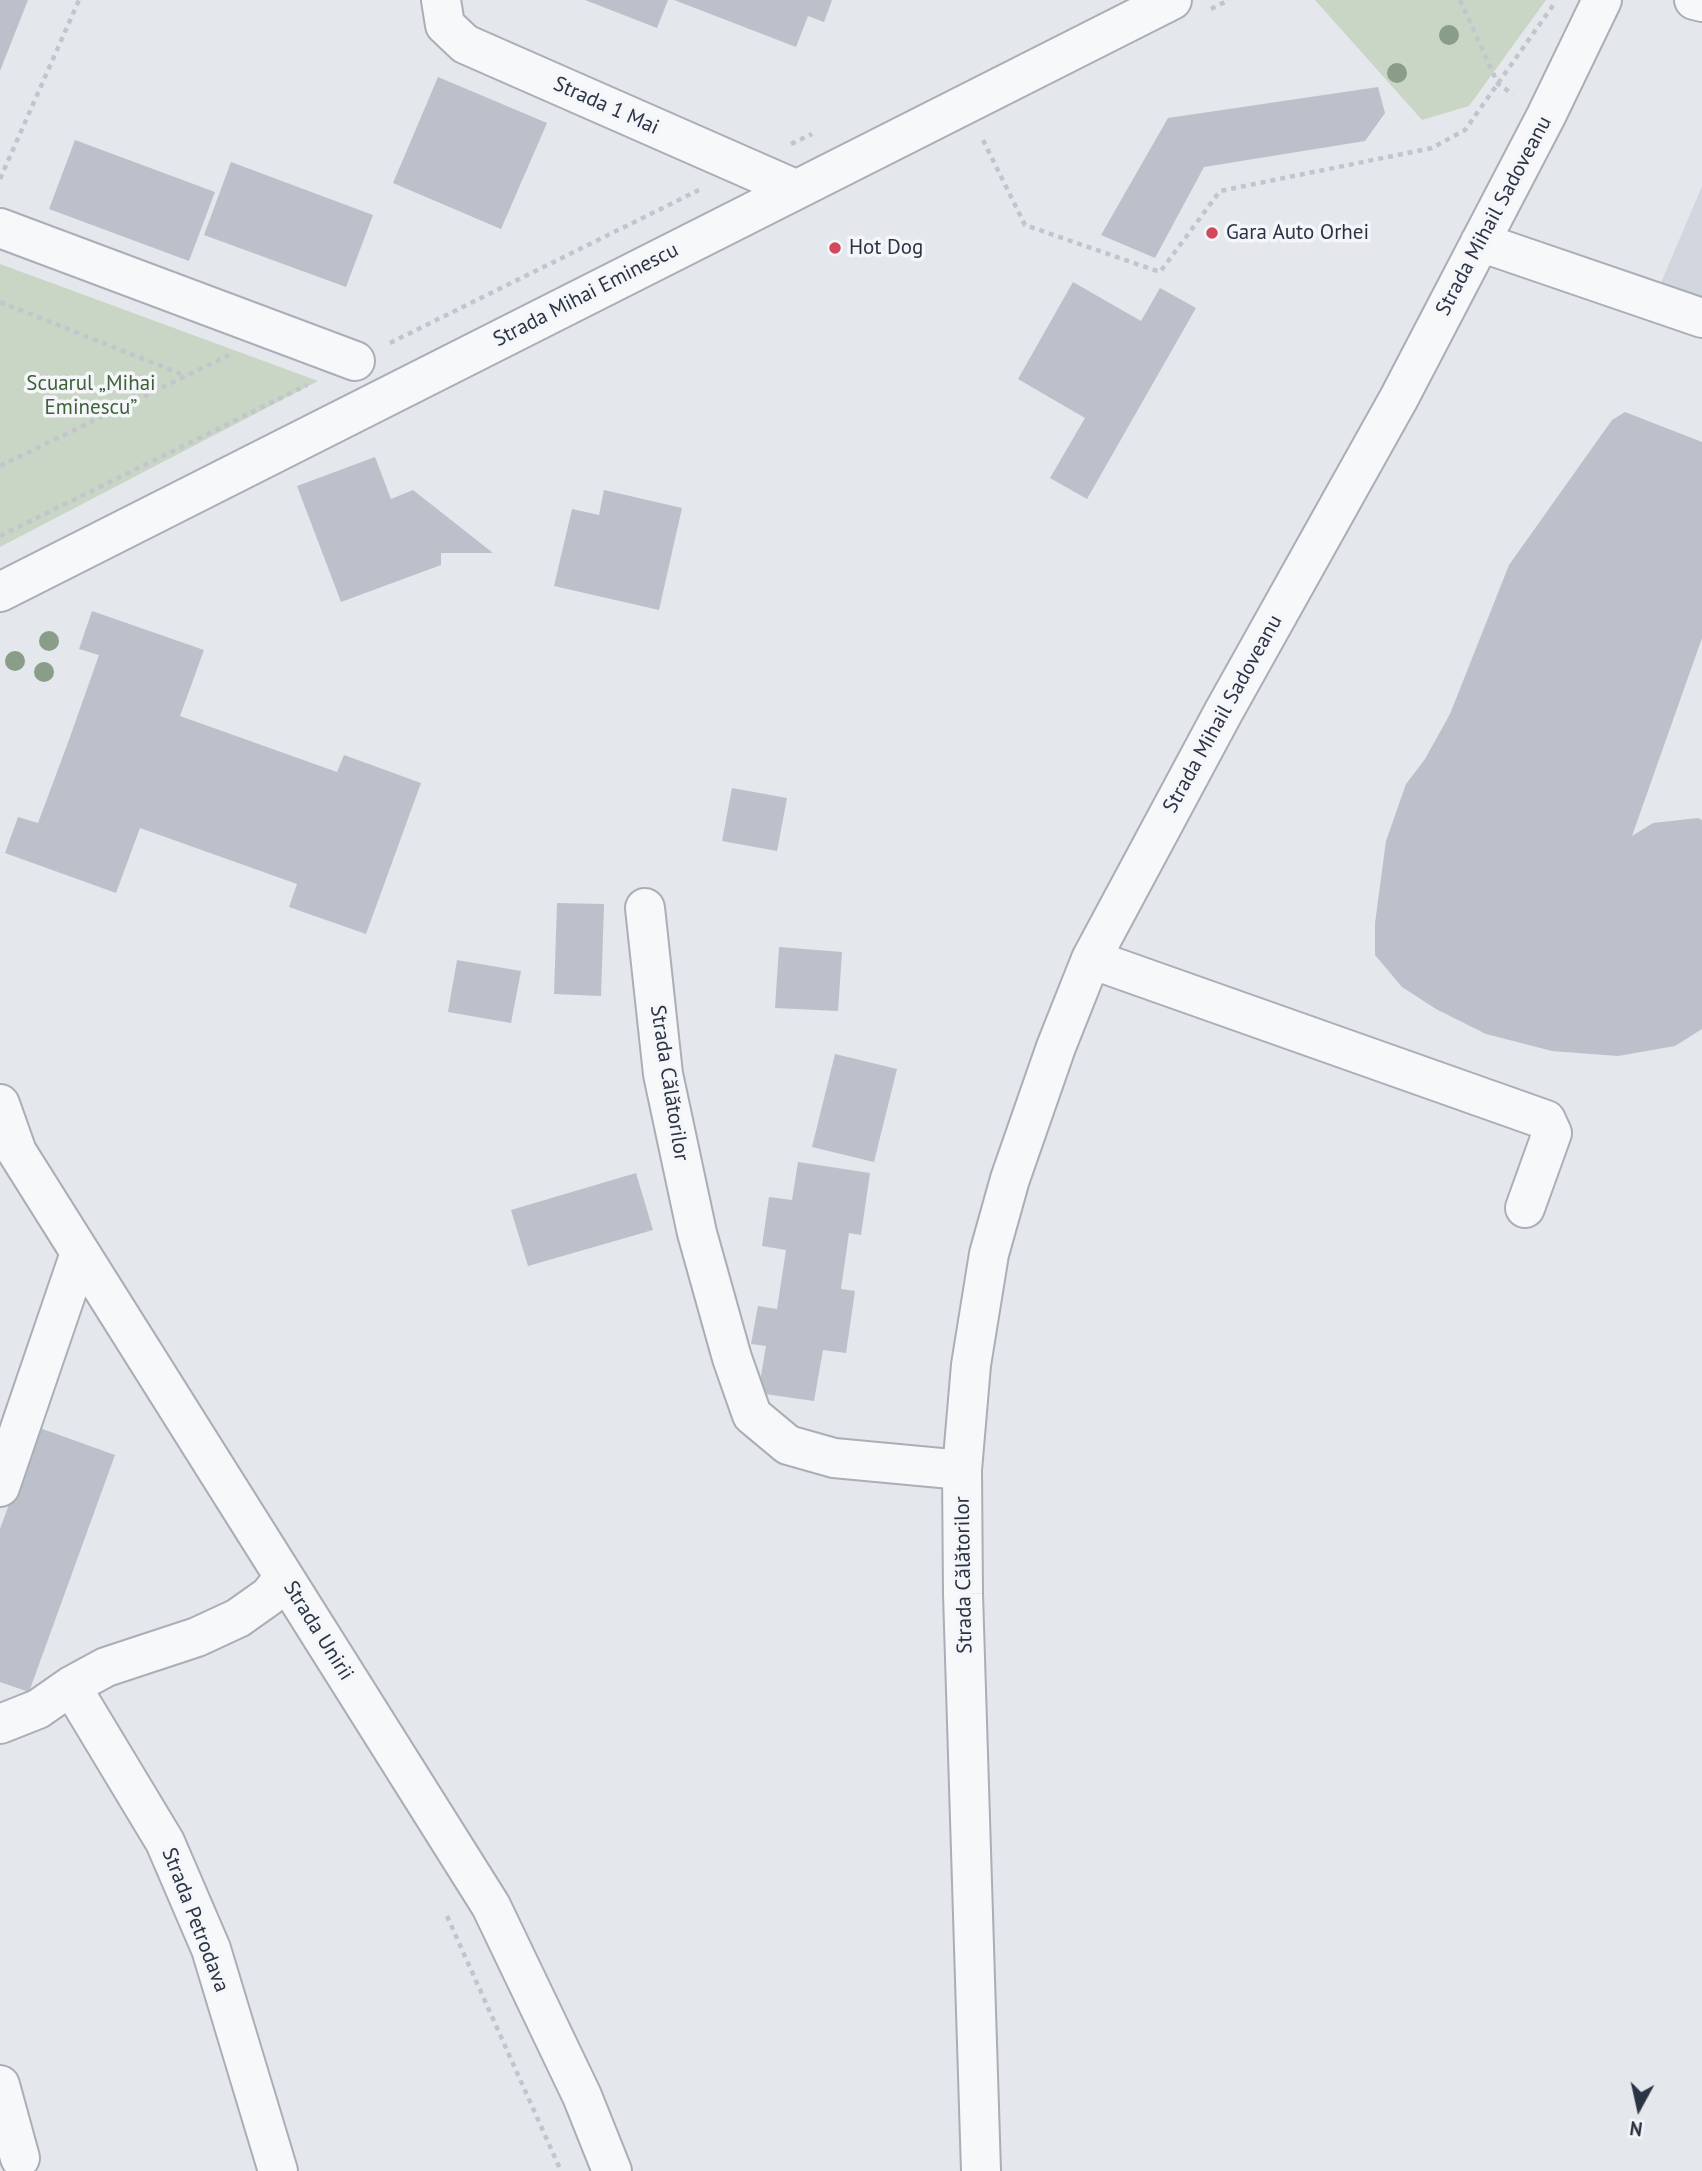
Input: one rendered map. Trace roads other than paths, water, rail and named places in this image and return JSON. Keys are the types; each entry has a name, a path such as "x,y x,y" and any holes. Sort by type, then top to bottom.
{"street":[{"name":"Strada 1 Mai","path":"441,0 444,25 465,44 795,189"},
{"path":"1694,0 1702,2"},
{"name":"Strada Mihai Eminescu","path":"0,592 1170,1"},
{"name":"Strada Mihail Sadoveanu","path":"962,1470 971,1365 989,1254 1014,1166 1056,1047 1091,960 1223,711 1399,398 1603,1"},
{"path":"0,228 355,361"},
{"path":"1480,242 1702,317"},
{"name":"Strada Călătorilor","path":"645,908 663,1074 697,1233 732,1358 752,1415 788,1445 834,1458 962,1470 963,1608 981,2171"},
{"path":"1091,960 1546,1120 1552,1133 1525,1208"},
{"name":"Strada Unirii","path":"0,1104 9,1155 80,1252 491,1906 582,2096 612,2171"},
{"path":"0,1487 80,1252"},
{"path":"0,1724 38,1709 71,1686 106,1667 197,1637 238,1618 269,1596 284,1577"},
{"name":"Strada Petrodava","path":"71,1686 165,1842 196,1913 211,1949 278,2171"},
{"path":"0,2085 20,2158"}],"place":[{"name":"Gara Auto Orhei","path":"1212,233"},
{"name":"Hot Dog","path":"835,248"}],"park label":[{"name":"Scuarul „Mihai Eminescu”","path":"91,396"}]}
